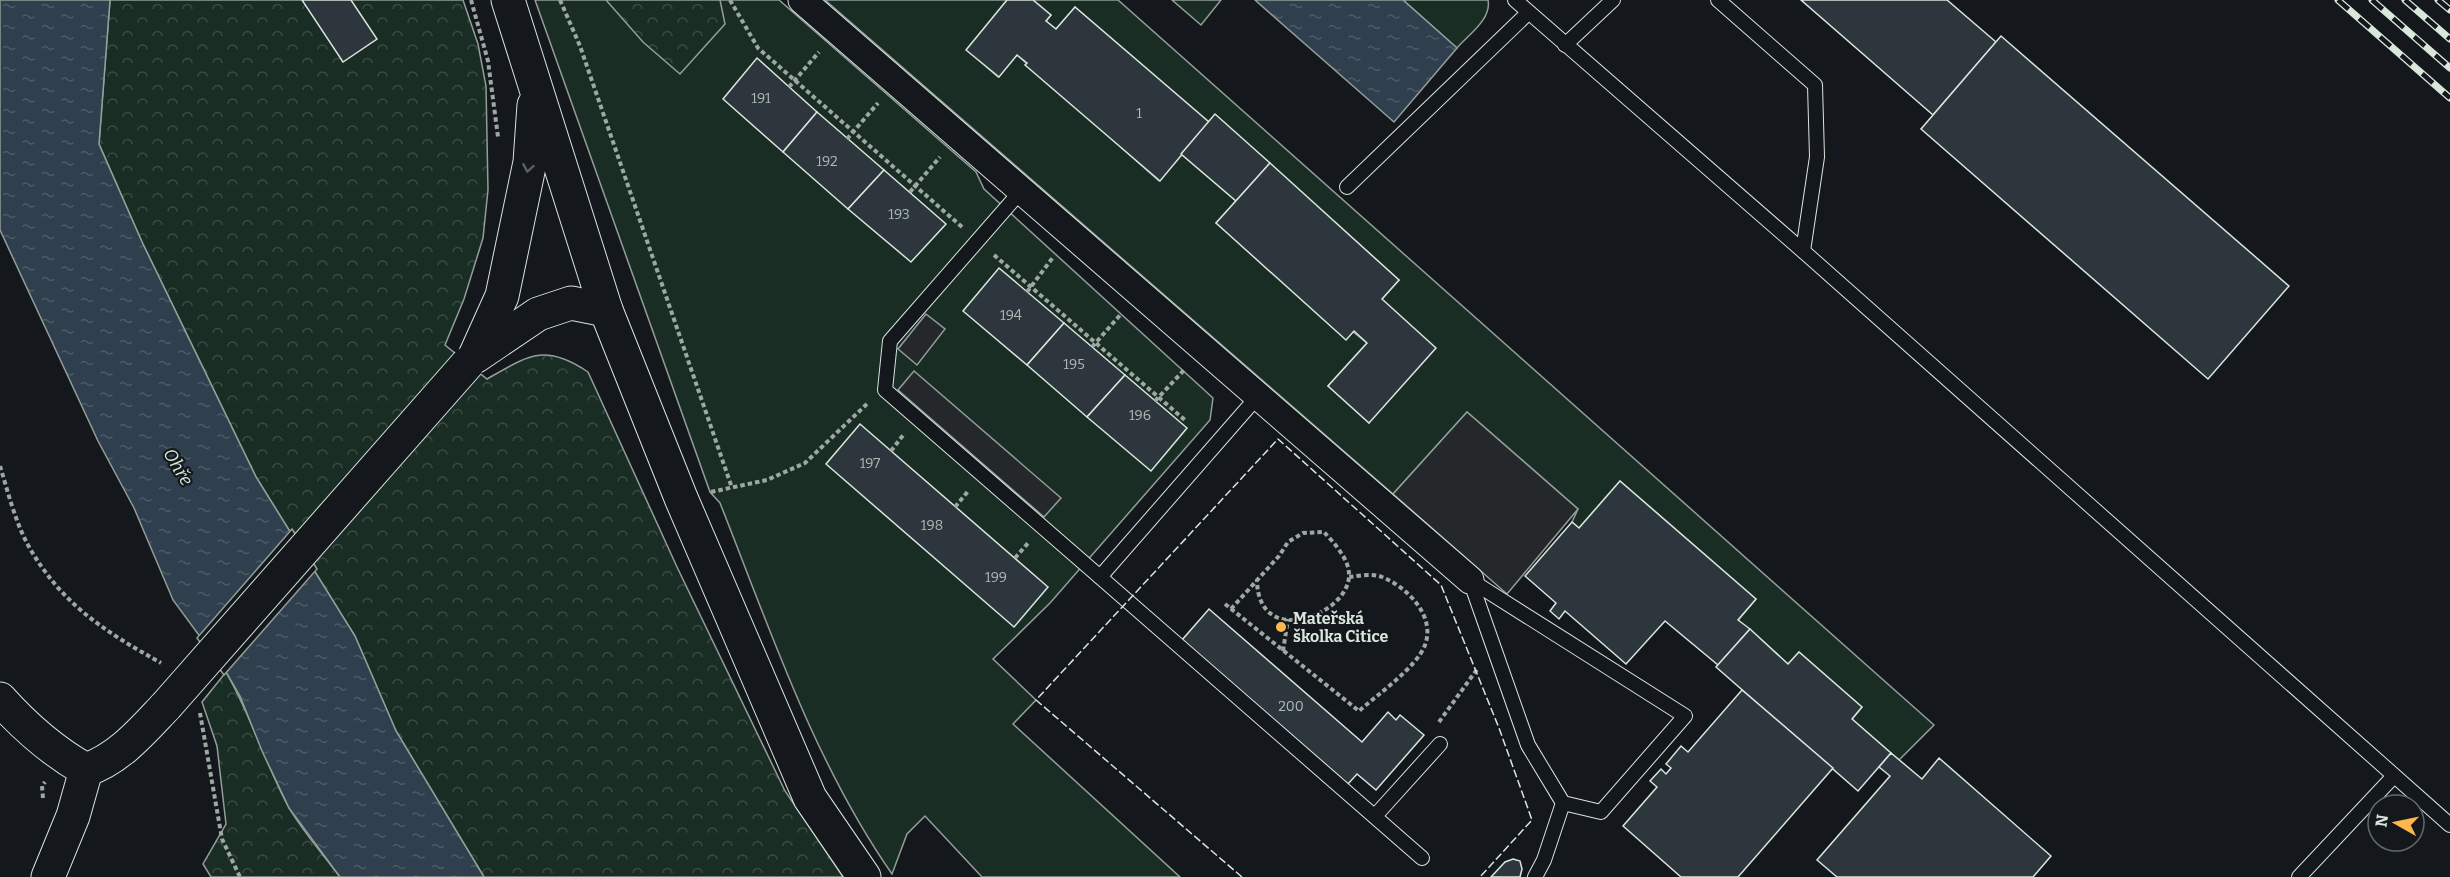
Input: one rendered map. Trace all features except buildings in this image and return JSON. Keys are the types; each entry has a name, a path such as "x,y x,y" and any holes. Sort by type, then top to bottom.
{"street":[{"path":"508,0 606,310 700,544 810,798 864,877"},
{"path":"802,0 1470,580"},
{"path":"471,360 502,296 530,162 535,88"},
{"path":"0,699 32,732 62,757 86,770 104,764 122,750 166,706 471,360 538,314 571,303 606,310"},
{"path":"48,877 73,816 86,770"}],"lane":[{"path":"1515,0 1803,251 2393,777 2450,825"},
{"path":"1565,45 1613,0"},
{"path":"1718,0 1815,85 1817,157 1803,251"},
{"path":"1347,187 1528,13"},
{"path":"1021,191 890,341 885,390 1422,858"},
{"path":"1100,577 1258,396"},
{"path":"1470,580 1685,716 1601,812 1563,803 1528,745 1470,580"},
{"path":"1375,816 1437,748"},
{"path":"2300,877 2393,777"},
{"path":"1535,877 1544,860 1563,803"}],"path":[{"path":"471,0 488,61 499,147"},
{"path":"560,0 588,68 732,488 767,480 805,463 855,412 885,390"},
{"path":"730,0 758,48 1094,345 1186,421"},
{"path":"789,87 836,30"},
{"path":"847,139 896,82"},
{"path":"910,192 958,136"},
{"path":"1027,292 1071,234"},
{"path":"1094,345 1139,293"},
{"path":"1157,399 1204,350"},
{"path":"0,466 28,544 52,580 81,613 168,667"},
{"path":"1231,609 1257,580 1280,556 1288,542 1313,531 1324,532 1335,545 1345,561 1349,577 1343,593 1329,609 1313,616 1288,620 1280,620 1268,613 1257,598 1257,580"},
{"path":"1225,604 1359,711 1415,661 1425,646 1428,632 1418,602 1382,577 1349,577"},
{"path":"1283,651 1288,620"},
{"path":"1437,748 1434,730 1475,670 1499,660"},
{"path":"199,711 203,719 222,839 240,877"}],"green space":[{"path":"110,0 463,0 478,44 486,86 488,190 483,238 464,299 445,345 487,379 526,359 548,355 560,357 588,372 677,567 785,791 843,877 484,877 396,731 355,636 256,477 142,242 99,144"},
{"path":"535,0 779,0 976,172 984,189 1213,398 1210,420 1050,603 993,659 1036,700 1013,724 1180,877 982,877 925,816 907,834 892,874 864,831 816,741 795,694 720,503 710,492"},
{"path":"606,0 720,0 725,24 680,74 643,42"},
{"path":"825,0 1007,0 967,50 998,77 1017,55 1159,181 1181,154 1236,201 1216,223 1367,343 1328,386 1369,423 1382,299 1399,280 1215,115 1209,122 1075,7 1056,29 1046,21 1051,15 1033,0 1118,0 1934,725 1899,760 1852,719 1862,707 1799,652 1788,664 1738,620 1756,599 1620,481 1579,528 1572,522 1578,509 1467,412 1393,494"},
{"path":"1172,0 1221,0 1201,25"},
{"path":"1403,0 1488,0 1488,7 1483,20 1457,48"},
{"path":"226,672 288,806 340,877 211,877 203,864 226,824 217,746 202,702"}],"shaded area":[{"path":"926,314 945,329 917,365 898,349"},
{"path":"914,371 1061,498 1044,517 898,390"},
{"path":"1467,412 1578,509 1507,594 1393,494"}],"water":[{"name":"Ohře","path":"0,0 110,0 99,144 142,242 256,477 355,636 396,731 484,877 340,877 289,808 262,751 240,696 226,672 173,600 134,508 98,441 0,230"},
{"path":"1255,0 1403,0 1457,48 1394,122"}],"pier":[{"path":"292,529 317,569 224,675 197,638"}],"railway":[{"path":"2338,0 2450,98"},
{"path":"2372,0 2450,68"},
{"path":"2405,0 2450,39"},
{"path":"2438,0 2450,10"}],"fence":[{"path":"1242,877 1036,700 1278,439 1441,585 1499,728 1532,820 1480,877"}],"place":[{"name":"Mateřská školka Citice","path":"1281,627"}]}
